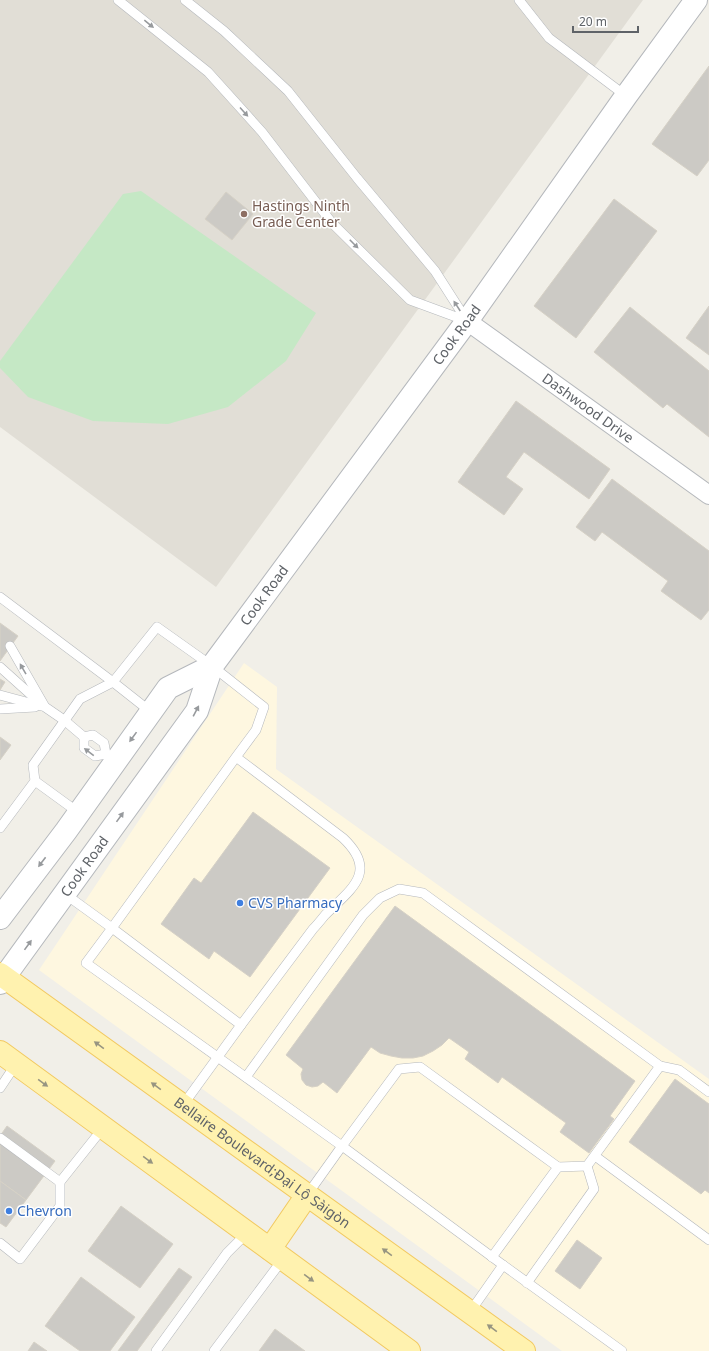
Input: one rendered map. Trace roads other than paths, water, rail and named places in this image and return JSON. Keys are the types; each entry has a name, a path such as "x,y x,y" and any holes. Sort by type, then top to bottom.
{"main road":[{"name":"Bellaire Boulevard;Đại Lộ Sàigòn","path":"2,978 183,1105 524,1351"},
{"path":"8,1058 409,1351"},
{"path":"276,1254 307,1195"}],"street":[{"name":"Cook Road","path":"2,978 65,894 197,711 212,666 467,321 626,96 696,0"},
{"name":"Dashwood Drive","path":"467,321 709,495"},
{"name":"Cook Road","path":"0,918 79,813 111,758 151,712 168,688 212,666"}],"lane":[{"path":"118,0 208,72 262,132 332,223 410,300 467,321"},
{"path":"185,0 224,31 288,91 357,178 435,271 467,321"},
{"path":"519,0 549,38 626,96"},
{"path":"0,597 151,712"},
{"path":"0,828 35,781 33,765 80,699 113,682 157,626 212,666 264,707 256,730 86,963 342,1146 527,1283 622,1351"},
{"path":"10,646 45,707"},
{"path":"0,667 45,707 64,720 84,737 84,748 95,756 111,758"},
{"path":"0,695 45,707"},
{"path":"0,709 45,707"},
{"path":"84,737 93,735 104,743 111,758"},
{"path":"183,1105 217,1056 317,925 356,884 360,872 359,860 353,847 236,756"},
{"path":"35,781 79,813"},
{"path":"246,1077 363,915 380,898 400,889 423,893 660,1066 679,1070 709,1092"},
{"path":"65,894 241,1025"},
{"path":"0,1088 8,1058"},
{"path":"307,1195 400,1069 420,1067 558,1167 587,1166 660,1066"},
{"path":"0,1243 20,1259 60,1206 60,1182 103,1128"},
{"path":"0,1138 60,1182"},
{"path":"595,1156 709,1240"},
{"path":"527,1283 594,1189 587,1166"},
{"path":"492,1257 558,1167"},
{"path":"156,1351 227,1254 247,1233"},
{"path":"214,1351 276,1254"},
{"path":"470,1312 503,1265"}],"place":[{"name":"Hastings Ninth Grade Center","path":"244,214"},
{"name":"CVS Pharmacy","path":"240,903"},
{"name":"Chevron","path":"9,1211"}]}
